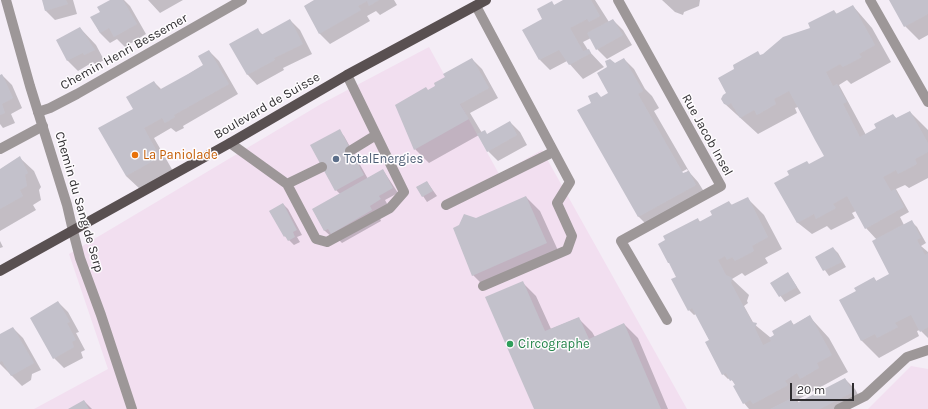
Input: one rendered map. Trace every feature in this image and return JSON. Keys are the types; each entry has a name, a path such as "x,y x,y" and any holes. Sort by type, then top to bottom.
{"main road":[{"name":"Boulevard de Suisse","path":"0,271 230,143 347,74 474,3 486,0"}],"street":[{"name":"Chemin du Sang de Serp","path":"6,0 80,258 101,315 132,409"},
{"name":"Chemin Henri Bessemer","path":"38,112 50,108 77,94 242,0"},
{"name":"Rue Jacob Insel","path":"618,0 721,186 621,241 667,320"},
{"path":"870,0 928,102"},
{"path":"474,3 570,182 557,203 572,236 567,250 483,286"},
{"path":"230,143 287,184 316,239 327,242 390,208 404,192 347,74"},
{"path":"0,149 43,126"},
{"path":"350,151 376,135"},
{"path":"446,204 553,152"},
{"path":"287,184 322,167"},
{"path":"839,409 865,396 907,357 928,350"}],"shaded area":[{"path":"429,47 499,174 542,150 687,409 34,409 108,369 69,254 321,104"},
{"path":"911,366 928,369 928,409 868,409"}],"building":[{"path":"42,0 66,0 68,4 45,11"},
{"path":"110,0 123,0 137,24 114,37 109,28 100,33 90,17 100,12 97,7"},
{"path":"314,0 379,0 369,6 367,1 358,6 361,10 319,34 304,6"},
{"path":"563,0 591,0 600,16 589,22 587,19 570,28 583,51 589,49 591,53 569,65 559,50 539,60 522,30 542,19 537,9 552,1 554,5"},
{"path":"889,0 928,0 928,14 904,27"},
{"path":"853,5 875,45 859,54 862,57 843,67 840,64 826,72 833,86 837,84 847,102 843,104 860,137 876,128 874,124 893,114 896,118 910,111 928,143 928,152 915,159 917,164 898,174 896,170 883,177 891,191 895,189 904,207 865,229 847,196 833,204 836,208 816,219 814,214 797,223 774,183 789,175 787,171 807,161 809,164 824,156 789,91 774,99 776,104 757,115 754,110 740,118 731,103 728,105 724,104 721,99 726,93 718,78 734,69 733,65 758,51 760,55 763,54 783,37 810,28 808,23 834,10 836,14"},
{"path":"290,19 303,44 274,58 275,60 247,75 229,44 258,28 261,35"},
{"path":"613,19 623,35 596,50 587,33"},
{"path":"80,27 95,50 84,55 83,53 67,61 56,40"},
{"path":"209,50 229,84 174,115 175,117 165,123 162,118 144,128 160,157 126,176 98,128 133,109 126,97 154,81 159,90 188,74 203,65 198,56"},
{"path":"472,58 489,88 460,104 469,119 414,150 395,105 426,87 428,90 435,86 434,83 445,77 443,74"},
{"path":"624,58 643,91 638,94 683,173 689,171 696,185 638,217 577,110 591,103 588,96 597,92 601,97 608,93 597,73 607,67 605,61 610,59 615,63"},
{"path":"2,74 13,98 2,104 5,113 0,115 0,75"},
{"path":"510,121 517,135 487,152 477,134 485,130 487,134"},
{"name":"TotalEnergies","path":"340,129 364,175 335,191 310,145"},
{"path":"20,156 28,173 25,175 27,186 20,190 23,196 0,209 0,169"},
{"path":"383,169 393,188 379,196 381,199 370,206 372,210 331,234 328,229 324,231 312,209"},
{"path":"427,181 433,191 422,197 416,187"},
{"path":"526,196 547,243 472,276 453,228 459,225 464,214 476,218"},
{"path":"748,197 768,237 752,246 754,251 735,261 732,257 727,260 725,256 718,260 726,275 732,278 731,283 752,322 757,323 755,328 763,345 771,341 769,338 774,335 772,331 791,320 793,325 810,315 832,355 817,363 819,368 800,379 797,373 785,381 788,385 753,404 750,400 743,404 733,386 735,385 732,380 730,381 726,373 722,375 705,342 709,340 692,308 688,311 671,279 676,277 658,244 665,240 663,236 698,218 699,222 712,215 710,211 729,201 731,205"},
{"path":"283,203 297,230 293,232 295,237 288,241 285,236 284,237 269,211"},
{"path":"912,220 921,238 917,240 925,255 928,253 928,327 920,332 911,315 895,323 898,327 877,338 875,334 861,341 839,300 856,291 854,288 874,277 876,281 889,274 872,241"},
{"path":"833,247 842,262 823,271 815,257"},
{"path":"788,272 797,287 779,297 770,283"},
{"path":"523,281 545,331 579,317 589,339 624,323 661,409 534,409 485,297"},
{"path":"58,301 70,322 67,323 76,340 72,342 74,347 53,359 30,318"},
{"path":"13,327 34,363 11,376 2,361 0,362 0,334"},
{"path":"845,378 853,392 820,409 770,409 794,397 797,403"},
{"path":"84,400 89,409 68,409"}],"place":[{"name":"La Paniolade","path":"135,155"},
{"name":"TotalEnergies","path":"336,159"},
{"name":"Circographe","path":"510,344"}]}
